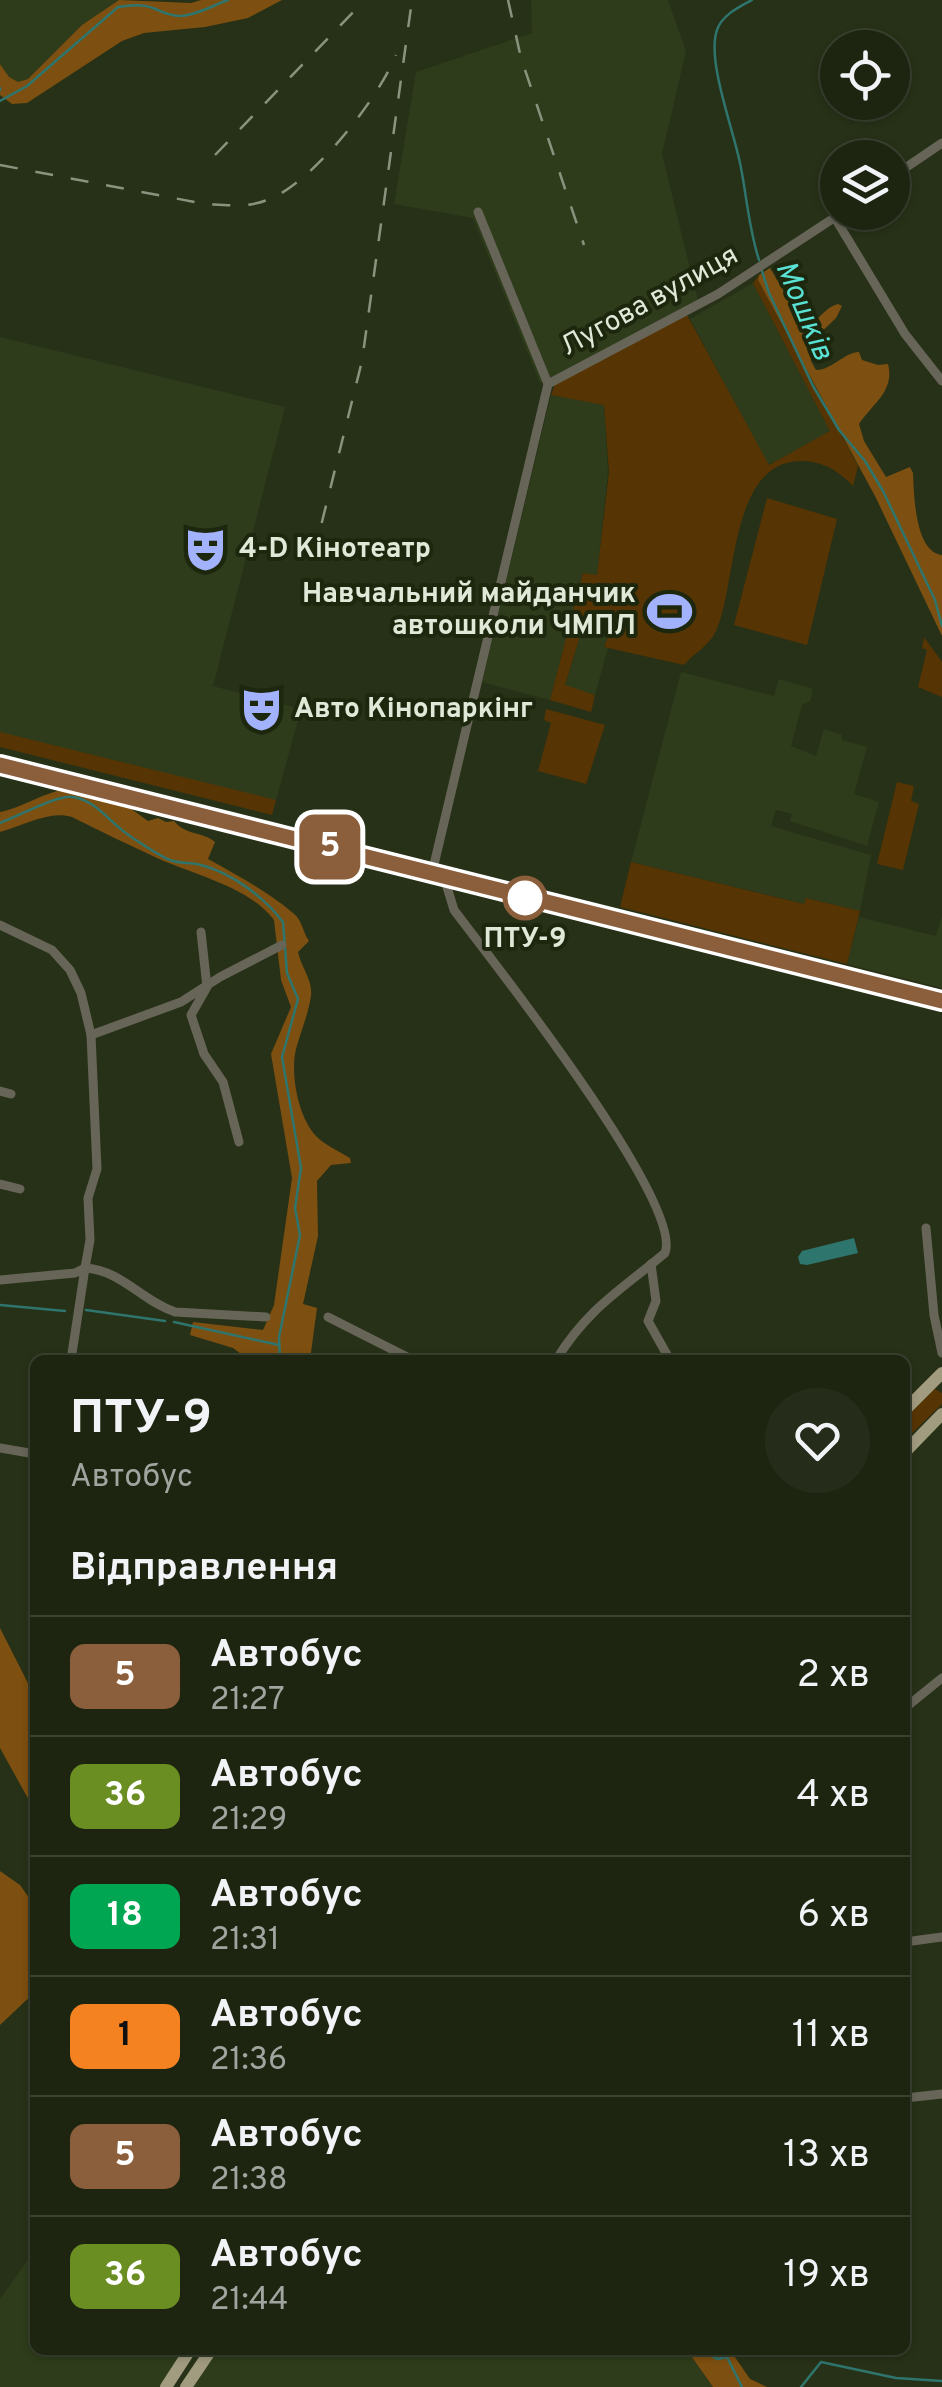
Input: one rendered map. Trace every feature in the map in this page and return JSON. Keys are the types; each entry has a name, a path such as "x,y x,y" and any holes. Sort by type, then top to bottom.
{"highway":[{"path":"0,765 942,1001"}],"main road":[{"path":"910,1406 940,1379"},
{"path":"910,1447 942,1414"},
{"path":"166,2387 187,2355"},
{"path":"186,2387 208,2355"}],"street":[{"path":"910,165 942,142"},
{"path":"478,212 548,384"},
{"name":"Лугова вулиця","path":"438,875 548,384 718,294 820,228"},
{"path":"847,230 904,334 942,380"},
{"path":"438,875 454,910 600,1108 651,1198 668,1244 665,1253 610,1294 560,1355"},
{"path":"0,925 30,938 63,960 82,993 90,1035 96,1169 88,1198 90,1240 72,1355"},
{"path":"201,932 208,987 191,1015 204,1054 222,1082 239,1142"},
{"path":"90,1035 181,1002 220,976 282,946"},
{"path":"0,1184 20,1189"},
{"path":"926,1228 934,1315 942,1353"},
{"path":"651,1264 656,1301 648,1321 667,1355"},
{"path":"0,1280 86,1268 112,1273 161,1307 175,1312 266,1317"},
{"path":"328,1317 403,1355"},
{"path":"0,1448 30,1453"},
{"path":"910,1704 942,1678"},
{"path":"910,1941 942,1938"},
{"path":"910,2097 942,2094"}],"shaded area":[{"path":"0,0 119,0 82,25 28,79 18,82 9,78 0,64"},
{"path":"119,0 282,0 248,18 144,33 122,41 27,103 12,104 0,95 0,64 18,82 28,79 82,25"},
{"path":"531,0 668,0 686,51 662,154 698,301 540,383 473,218 394,204 416,72 532,33"},
{"path":"770,268 801,320 808,324 833,306 842,306 836,318 811,342 811,361 816,370 859,352 862,360 888,364 886,389 859,424 864,441 886,477 910,467 913,473 921,534 933,552 942,555 942,636 875,496 758,280"},
{"path":"759,275 758,280 858,466 853,486 835,471 815,462 799,461 776,467 759,482 748,504 723,611 706,645 684,665 604,647 614,622 594,617 589,635 581,633 565,685 595,695 591,712 550,700 583,573 597,575 609,472 604,405 551,395 555,384 687,315 769,465 830,431 753,283"},
{"path":"753,283 831,432 768,465 690,319"},
{"path":"0,337 285,407 213,686 301,709 272,815 0,747"},
{"path":"551,395 604,404 608,472 597,575 583,573 550,700 482,682"},
{"path":"767,498 837,519 807,645 734,625"},
{"path":"594,617 614,622 604,646 608,648 595,695 565,686 581,633"},
{"path":"924,637 942,662 942,697 918,687 927,650 922,648"},
{"path":"681,672 774,696 779,679 813,689 810,701 802,705 791,746 816,756 824,729 842,735 842,740 867,747 854,794 879,802 867,846 790,821 792,814 776,810 771,826 871,855 860,911 807,898 805,904 631,862"},
{"path":"546,709 605,725 586,784 538,771 551,723 544,720"},
{"path":"0,732 276,800 272,815 0,747"},
{"path":"897,782 914,786 911,801 919,804 903,870 877,864"},
{"path":"68,789 116,798 148,821 174,821 210,839 215,842 208,859 263,891 299,919 309,941 298,952 311,996 294,1059 297,1095 310,1129 324,1143 350,1158 351,1163 331,1165 317,1181 318,1236 303,1304 317,1308 311,1355 242,1355 233,1348 190,1335 193,1322 263,1330 274,1305 292,1178 271,1054 291,1007 281,980 274,920 236,890 72,817 45,817 0,832 0,812"},
{"path":"631,862 804,904 806,898 860,911 847,964 620,907"},
{"path":"942,915 942,988 847,964 859,917 936,936"},
{"path":"933,1388 942,1393 942,1404 910,1435 910,1410"},
{"path":"0,1628 30,1687 30,1802 0,1748"},
{"path":"0,1871 20,1885 30,1899 30,1997 0,2025"},
{"path":"30,2257 30,2355 184,2355 164,2387 0,2387 0,2299"},
{"path":"199,2355 691,2355 713,2387 179,2387"},
{"path":"691,2355 733,2355 750,2379 767,2387 713,2387"}],"water":[{"path":"854,1238 858,1253 800,1264 798,1257 802,1251"}],"waterway":[{"path":"0,101 27,86 118,7 141,5 180,16 228,0"},
{"name":"Мошків","path":"752,0 723,20 717,30 715,60 759,260"},
{"name":"Мошків","path":"761,268 813,386 883,491 935,600 942,626"},
{"path":"0,823 58,799 81,799 160,855 213,869 236,880 283,922 287,973 298,999 282,1057 301,1168 295,1208 300,1235 279,1337 280,1355"},
{"path":"0,1305 65,1311"},
{"path":"86,1310 165,1321"},
{"path":"174,1322 279,1345"},
{"path":"710,2355 718,2359 727,2357 742,2387"},
{"name":"Мошків","path":"801,2387 821,2362 896,2378 942,2381"}],"railway":[{"path":"215,155 365,0"},
{"path":"313,558 362,361 412,0"},
{"path":"508,0 521,58 584,245"},
{"path":"0,165 205,204 260,203 284,191 323,159 375,94 396,55"}],"bus line":[{"name":"5","path":"0,765 942,1001"}],"place":[{"name":"4-D Кінотеатр","path":"206,550"},
{"name":"Навчальний майданчик автошколи ЧМПЛ","path":"669,611"},
{"name":"Авто Кінопаркінг","path":"261,710"},
{"name":"ПТУ-9","path":"525,898"}]}
